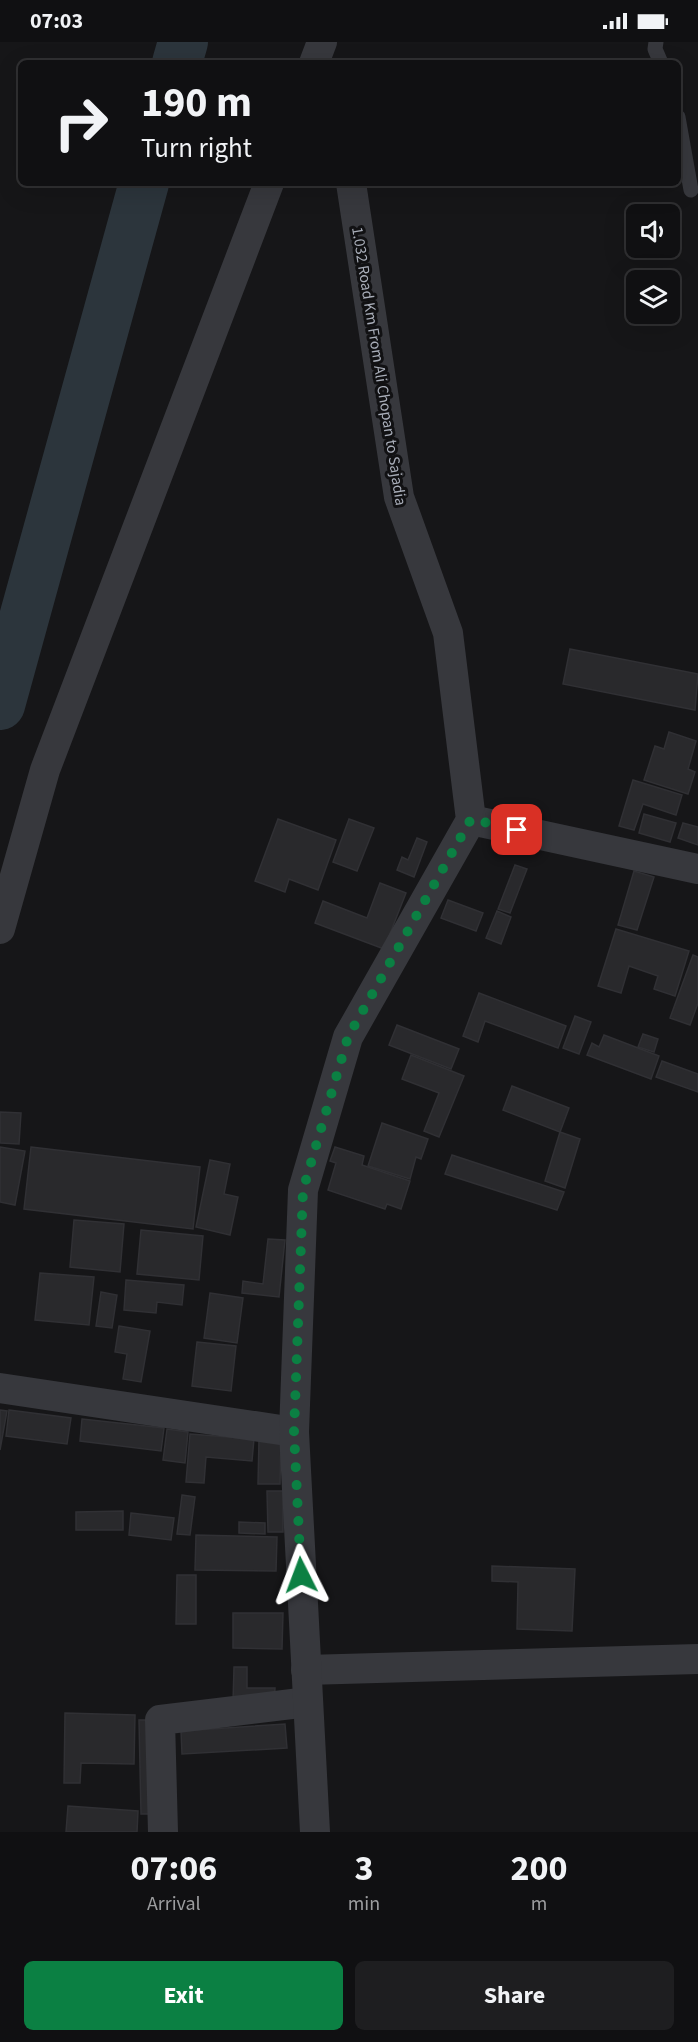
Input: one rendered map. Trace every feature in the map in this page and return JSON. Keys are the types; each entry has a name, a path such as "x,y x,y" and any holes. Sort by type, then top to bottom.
{"street":[{"path":"315,60 322,42"},
{"path":"329,42 332,60"},
{"path":"0,929 45,770 268,186"},
{"name":"1.032 Road Km From Ali Chopan to Sajadia","path":"351,186 399,497 448,633 471,819"},
{"path":"315,1832 294,1432 303,1190 348,1037 471,819 698,869"},
{"path":"0,1388 294,1432"},
{"path":"306,1670 698,1659"},
{"path":"163,1832 159,1720 308,1702"}],"lane":[{"path":"656,42 655,49 660,60"},
{"path":"681,134 691,190"}],"building":[{"path":"570,649 698,674 695,710 563,684"},
{"path":"669,732 696,741 688,769 695,772 688,794 644,780 655,746 664,749"},
{"path":"633,780 682,795 676,815 643,804 634,830 619,826"},
{"path":"644,814 676,823 670,842 639,833"},
{"path":"278,819 336,840 318,890 289,879 285,892 255,881"},
{"path":"349,819 374,828 357,871 333,862"},
{"path":"683,823 698,827 698,845 678,838"},
{"path":"417,838 427,842 414,877 397,870 402,857 408,860"},
{"path":"515,865 527,869 510,913 498,909"},
{"path":"634,871 654,877 637,930 618,925"},
{"path":"380,883 406,893 384,949 315,923 323,901 367,918"},
{"path":"448,900 483,913 476,931 441,918"},
{"path":"497,911 511,917 501,944 486,938"},
{"path":"616,929 689,951 675,996 654,989 658,976 629,966 621,993 598,986"},
{"path":"693,955 698,957 698,1003 690,1025 670,1018"},
{"path":"479,993 566,1026 558,1048 485,1021 478,1042 463,1036"},
{"path":"575,1016 591,1022 579,1054 563,1048"},
{"path":"397,1025 459,1049 451,1069 389,1045"},
{"path":"643,1034 658,1039 654,1052 638,1047"},
{"path":"604,1035 659,1056 651,1079 587,1055 592,1043 599,1047"},
{"path":"411,1055 464,1076 439,1137 424,1131 439,1093 402,1079"},
{"path":"662,1061 698,1074 698,1092 656,1077"},
{"path":"512,1086 569,1108 560,1132 503,1110"},
{"path":"0,1112 21,1113 19,1144 0,1143"},
{"path":"382,1123 428,1139 421,1159 416,1157 410,1179 368,1166"},
{"path":"560,1132 580,1139 565,1188 545,1181"},
{"path":"0,1147 25,1151 15,1205 0,1202"},
{"path":"31,1147 200,1167 193,1229 24,1209"},
{"path":"335,1147 364,1156 362,1165 410,1181 401,1209 387,1204 385,1209 328,1190 336,1163 330,1161"},
{"path":"452,1155 564,1192 557,1210 445,1174"},
{"path":"210,1160 230,1164 224,1194 238,1197 230,1235 196,1227"},
{"path":"74,1220 124,1224 120,1272 70,1267"},
{"path":"141,1230 203,1236 199,1280 137,1274"},
{"path":"268,1239 285,1240 279,1297 242,1293 243,1281 263,1284"},
{"path":"40,1273 94,1277 89,1325 35,1320"},
{"path":"126,1280 184,1285 182,1305 157,1302 156,1313 124,1310"},
{"path":"101,1292 117,1295 112,1328 96,1326"},
{"path":"210,1293 243,1298 237,1343 204,1338"},
{"path":"119,1326 150,1331 141,1382 123,1379 127,1354 115,1352"},
{"path":"197,1342 236,1346 231,1391 192,1386"},
{"path":"0,1410 7,1411 0,1450"},
{"path":"9,1410 71,1418 67,1444 6,1436"},
{"path":"82,1419 164,1428 161,1451 80,1441"},
{"path":"167,1429 188,1432 185,1463 163,1460"},
{"path":"190,1434 254,1439 252,1461 206,1457 204,1483 186,1482"},
{"path":"259,1440 281,1440 280,1484 258,1484"},
{"path":"267,1491 283,1491 283,1532 268,1532"},
{"path":"182,1495 195,1497 190,1535 177,1534"},
{"path":"123,1511 123,1530 76,1530 76,1512"},
{"path":"131,1513 174,1518 171,1540 129,1535"},
{"path":"239,1522 265,1523 265,1534 239,1533"},
{"path":"196,1535 277,1537 276,1571 195,1570"},
{"path":"492,1566 575,1569 572,1631 517,1629 518,1582 492,1581"},
{"path":"177,1575 196,1575 196,1624 176,1624"},
{"path":"233,1613 283,1613 282,1649 233,1648"},
{"path":"234,1667 247,1667 247,1688 275,1688 274,1703 233,1702"},
{"path":"65,1713 135,1715 134,1764 81,1763 80,1783 64,1783"},
{"path":"139,1720 156,1720 158,1814 141,1814"},
{"path":"285,1724 287,1748 182,1754 181,1731"},
{"path":"68,1806 138,1811 137,1832 66,1832"}],"waterway":[{"path":"178,60 183,42"},
{"path":"0,705 143,186"}],"route":[{"path":"301,1575 294,1432 303,1190 348,1037 471,819 517,830"}]}
